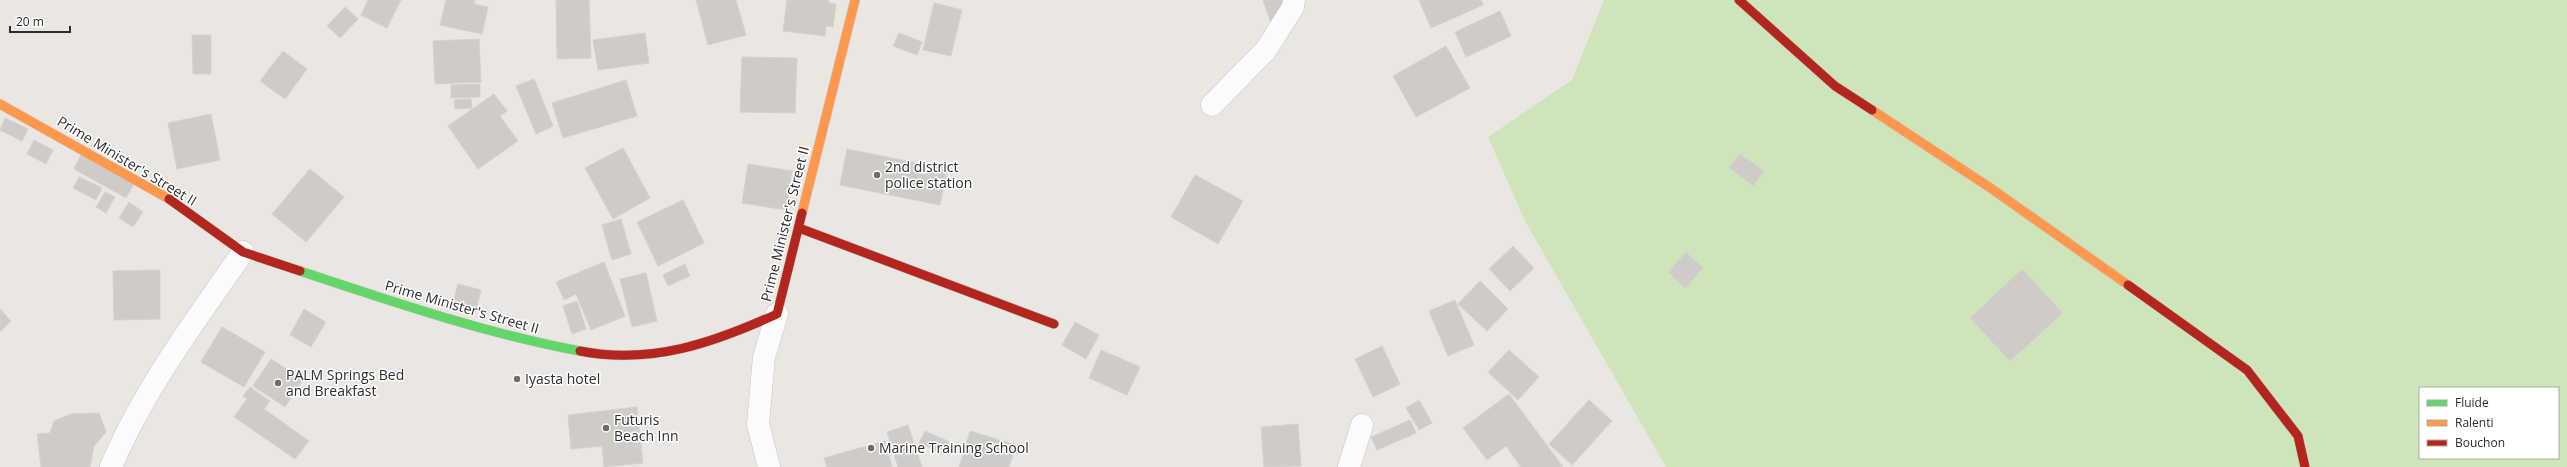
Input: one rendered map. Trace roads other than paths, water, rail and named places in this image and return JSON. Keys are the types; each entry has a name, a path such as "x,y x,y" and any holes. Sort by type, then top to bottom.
{"street":[{"name":"Prime Minister's Street II","path":"0,104 163,195 244,252 423,312 519,340 594,354 660,354 723,338 777,314 855,0"},
{"path":"1212,105 1266,50 1293,7 1294,0"},
{"path":"1739,0 1835,86 1992,190 2247,370 2298,436 2305,467"},
{"path":"799,228 1054,324"},
{"path":"110,467 152,389 244,252"},
{"path":"769,467 758,424 764,357 777,314"},
{"path":"1349,467 1362,425"}],"place":[{"name":"2nd district police station","path":"877,175"},
{"name":"Iyasta hotel","path":"517,379"},
{"name":"PALM Springs Bed and Breakfast","path":"278,383"},
{"name":"Futuris Beach Inn","path":"606,428"},
{"name":"Marine Training School","path":"871,448"}]}
